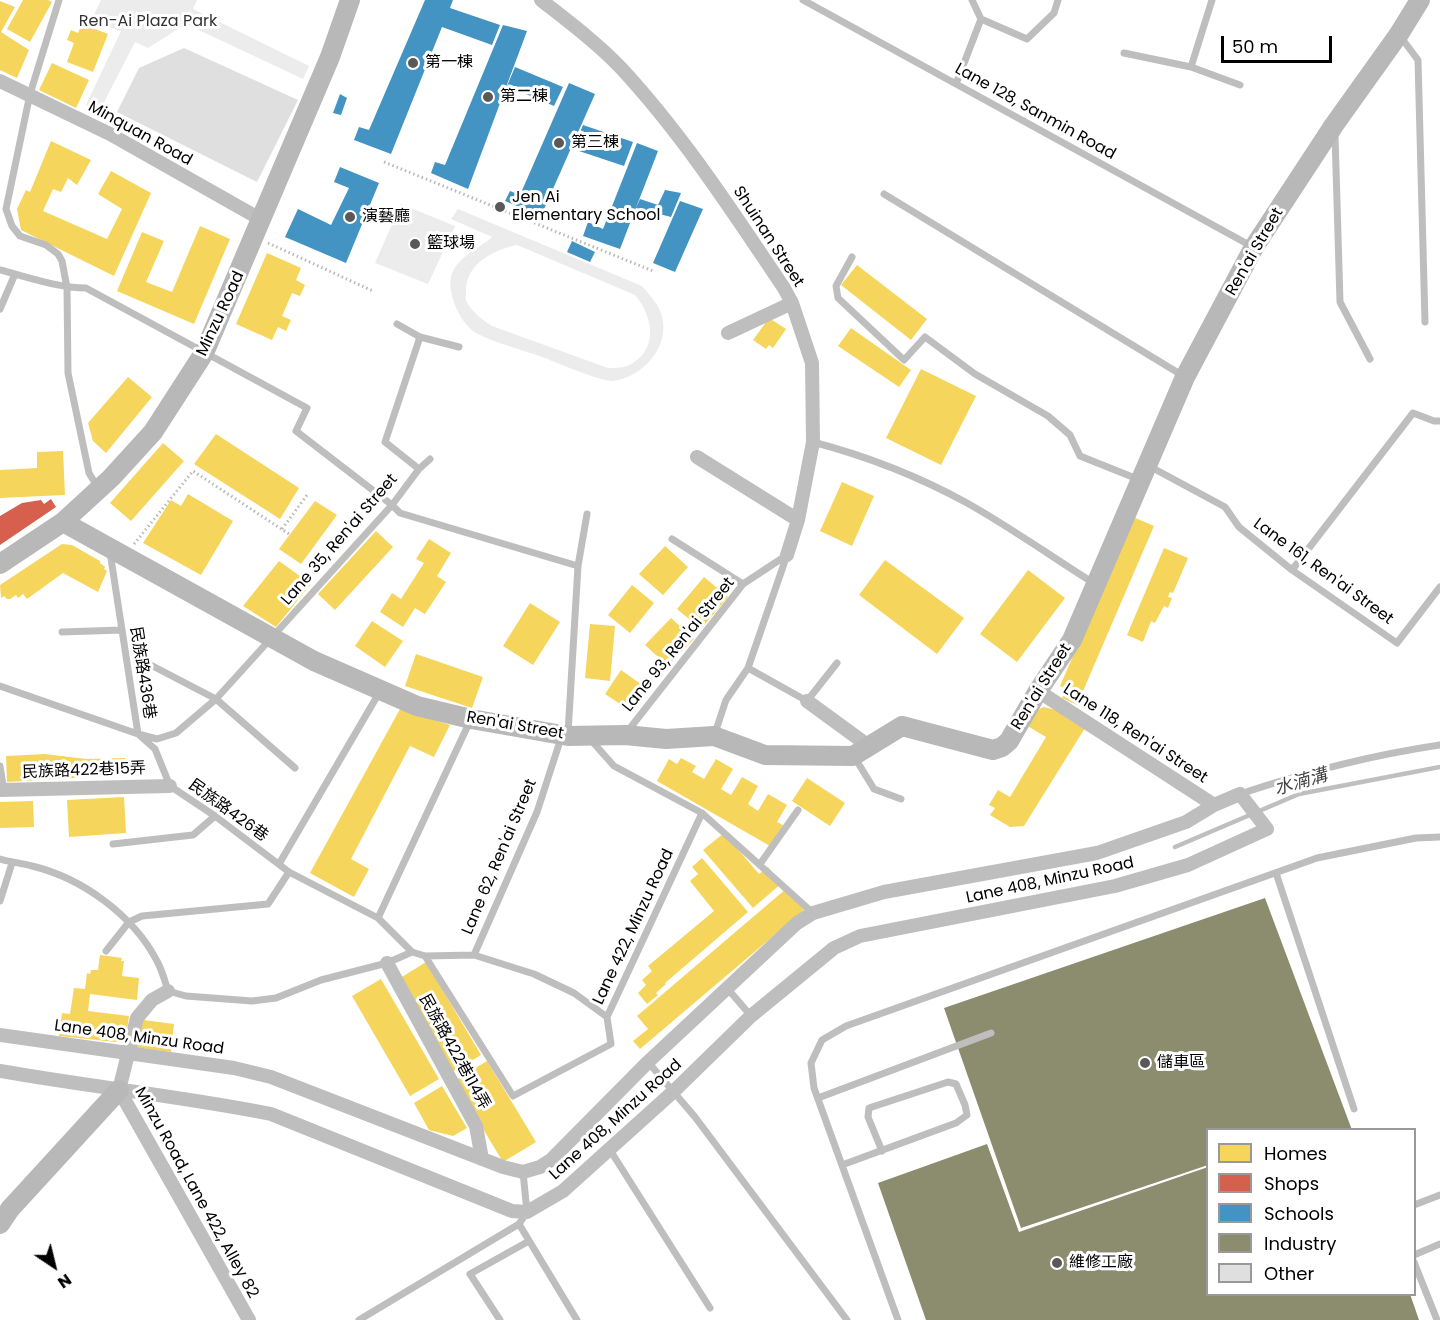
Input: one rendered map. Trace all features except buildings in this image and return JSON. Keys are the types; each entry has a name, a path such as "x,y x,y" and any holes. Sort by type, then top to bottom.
{"street":[{"name":"Minzu Road","path":"0,564 63,522 99,490 153,432 204,353 330,57 350,0"},
{"name":"Shuinan Street","path":"541,0 588,37 621,68 700,164 792,303 812,363 813,442 798,520 787,555"},
{"name":"Ren'ai Street","path":"63,522 314,661 417,706 471,719 572,736 625,735 666,739 714,736 765,755 862,751 902,726 993,750 1002,747 1009,741 1038,691 1072,640 1185,377 1254,247 1420,0"},
{"name":"Minquan Road","path":"0,81 110,134 262,220"},
{"path":"728,333 792,303"},
{"path":"697,456 798,520"},
{"name":"Lane 118, Ren'ai Street","path":"1038,691 1214,805"},
{"path":"807,701 862,751"},
{"name":"民族路422巷15弄","path":"2,791 133,785 170,786"},
{"name":"Lane 408, Minzu Road","path":"0,1035 234,1068 271,1077 482,1159 523,1172 540,1167 551,1160 648,1062 797,923 813,913 884,892 1097,853 1186,822 1214,805 1240,794 1267,829 1188,865 1114,886 860,936 834,948 751,1016 674,1091 563,1191 527,1212"},
{"name":"民族路422巷114弄","path":"387,963 476,1126 482,1159"},
{"name":"Minzu Road, Lane 422, Alley 82","path":"168,991 152,1000 137,1018 119,1090 249,1320"},
{"path":"0,1071 271,1114 512,1211 527,1212"},
{"path":"0,1224 10,1209 119,1090"}],"lane":[{"path":"59,0 30,94 6,209 12,226 20,236 46,245 58,254 65,270 68,374 89,473 99,490"},
{"name":"Lane 128, Sanmin Road","path":"803,0 1254,247"},
{"path":"972,0 981,19 1028,39 1054,13 1058,0"},
{"path":"1191,67 1212,0"},
{"path":"956,84 981,19"},
{"path":"1399,34 1418,60 1425,322"},
{"path":"1124,53 1191,67 1240,85"},
{"path":"1334,125 1340,302 1370,359"},
{"path":"884,194 1185,377"},
{"name":"Lane 161, Ren'ai Street","path":"852,258 836,286 838,298 904,360 925,337 975,374 1048,416 1070,435 1080,456 1143,472 1225,507 1239,527 1292,570 1397,643 1440,587"},
{"path":"0,270 67,288 86,288 307,408 296,431 400,513 578,566"},
{"path":"0,309 15,274"},
{"path":"397,324 420,337 459,347"},
{"name":"Lane 35, Ren'ai Street","path":"273,637 392,505 419,469 385,442 420,337"},
{"path":"1292,570 1413,413 1440,421"},
{"path":"813,442 862,456 967,503 1095,584"},
{"path":"419,469 430,459"},
{"name":"Lane 62, Ren'ai Street","path":"474,955 572,736 578,566 587,514"},
{"path":"672,539 743,585"},
{"name":"民族路436巷","path":"116,553 121,630 138,734 157,739 176,732 216,699 273,637"},
{"path":"714,736 726,700 748,668 787,555"},
{"name":"Lane 93, Ren'ai Street","path":"625,735 743,585 787,555"},
{"path":"62,632 121,630"},
{"path":"145,662 216,699 295,768"},
{"path":"748,668 807,701 837,663"},
{"name":"民族路426巷","path":"0,686 138,734 155,749 170,786 215,816 289,872 378,918 412,952"},
{"path":"279,864 381,691"},
{"path":"378,918 471,719"},
{"path":"572,736 614,766 702,813 813,913"},
{"path":"1240,794 1301,774 1406,750 1440,745"},
{"path":"862,751 874,789 901,798"},
{"path":"0,766 2,791"},
{"path":"760,864 798,810"},
{"name":"Lane 422, Minzu Road","path":"412,952 425,956 474,955 534,974 574,993 607,1017 702,813"},
{"path":"113,844 193,835 215,816"},
{"path":"898,1320 814,1088 811,1063 822,1040 846,1026 1317,858 1416,838 1440,837"},
{"path":"0,860 32,866 66,878 92,892 129,922 142,937 157,961 168,991 186,996 252,1001 276,998 321,980 387,963 412,952"},
{"path":"0,901 12,863"},
{"path":"106,951 129,922 142,916 268,904 289,872"},
{"path":"1276,873 1354,1109"},
{"path":"425,956 513,1096 611,1044 607,1017"},
{"path":"727,988 751,1016"},
{"path":"818,1098 991,1033"},
{"path":"648,1062 674,1091 847,1320"},
{"path":"842,1166 956,1124 967,1115 956,1084 948,1082 869,1108 868,1116 882,1151"},
{"path":"610,1149 710,1308"},
{"path":"359,1320 519,1224 527,1212 523,1172"},
{"path":"1416,1203 1440,1195"},
{"path":"519,1224 577,1320"},
{"path":"500,1320 470,1274 529,1241"},
{"path":"1416,1254 1440,1244"},
{"path":"1416,1267 1437,1320"}],"path":[{"path":"384,162 653,271"},
{"path":"268,243 374,291"},
{"path":"116,553 193,471 289,534"},
{"path":"282,529 307,495"}],"green space":[{"name":"Ren-Ai Plaza Park","path":"101,0 197,0 193,9 309,66 303,79 186,24 148,48 135,42 99,112 86,105 121,31 91,21"},
{"name":"籃球場","path":"401,204 455,226 428,284 375,263"},
{"path":"458,209 642,286 662,316 662,339 652,359 634,374 607,381 476,333 464,321 454,304 450,285 451,276 457,264 492,237 451,219","holes":["517,245 635,295 649,323 649,343 637,360 620,368 608,368 492,326 473,311 466,296 467,281 476,265 499,250"]}],"waterway":[{"name":"水湳溝","path":"1175,847 1299,794 1440,767"}],"place":[{"name":"第一棟","path":"413,63"},
{"name":"第二棟","path":"488,97"},
{"name":"第三棟","path":"559,143"},
{"name":"Jen Ai Elementary School","path":"500,207"},
{"name":"演藝廳","path":"350,217"},
{"name":"籃球場","path":"415,244"},
{"name":"儲車區","path":"1145,1063"},
{"name":"維修工廠","path":"1057,1263"}]}
